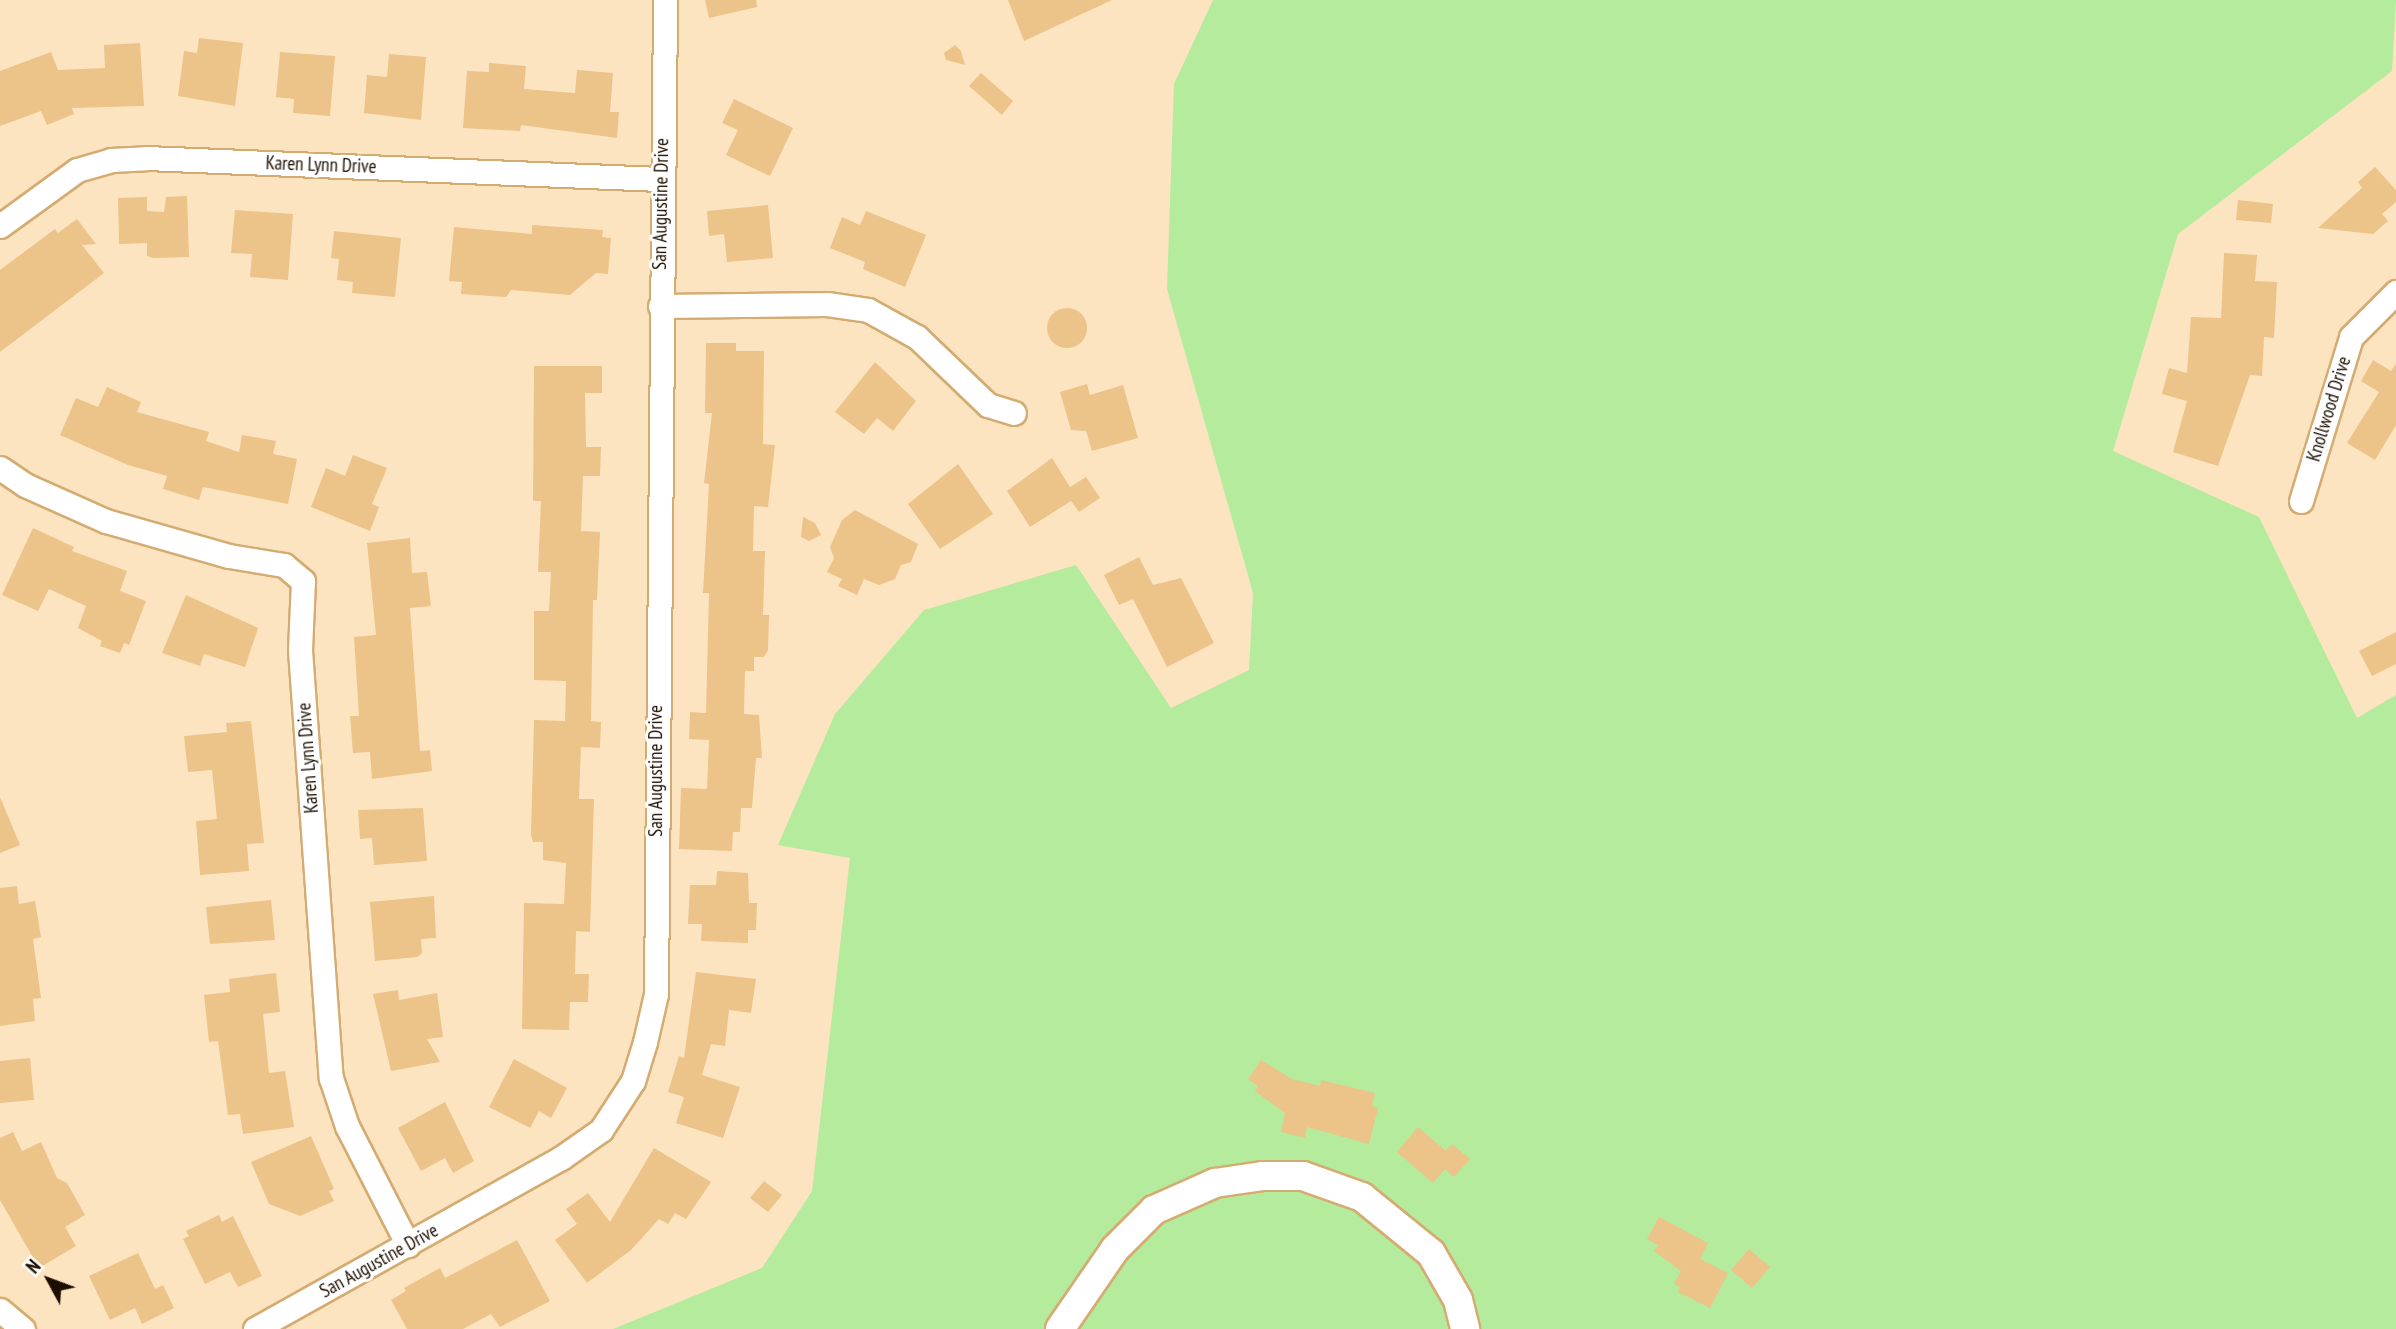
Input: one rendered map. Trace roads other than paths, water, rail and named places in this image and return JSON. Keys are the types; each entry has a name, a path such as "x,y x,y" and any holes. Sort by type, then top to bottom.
{"street":[{"name":"San Augustine Drive","path":"256,1329 561,1158 601,1130 633,1081 645,1042 656,994 664,0"},
{"name":"Karen Lynn Drive","path":"0,226 77,170 146,158 661,179"},
{"name":"Knollwood Drive","path":"2301,501 2351,337 2396,292"},
{"path":"660,306 827,304 868,310 917,337 988,405 1014,413"},
{"name":"Karen Lynn Drive","path":"0,468 26,485 106,522 229,556 284,565 303,581 300,650 331,1078 347,1126 408,1245"},
{"path":"1060,1329 1115,1249 1154,1210 1215,1183 1263,1176 1303,1176 1362,1197 1431,1253 1458,1300 1465,1329"},
{"path":"0,1310 23,1329"}]}
